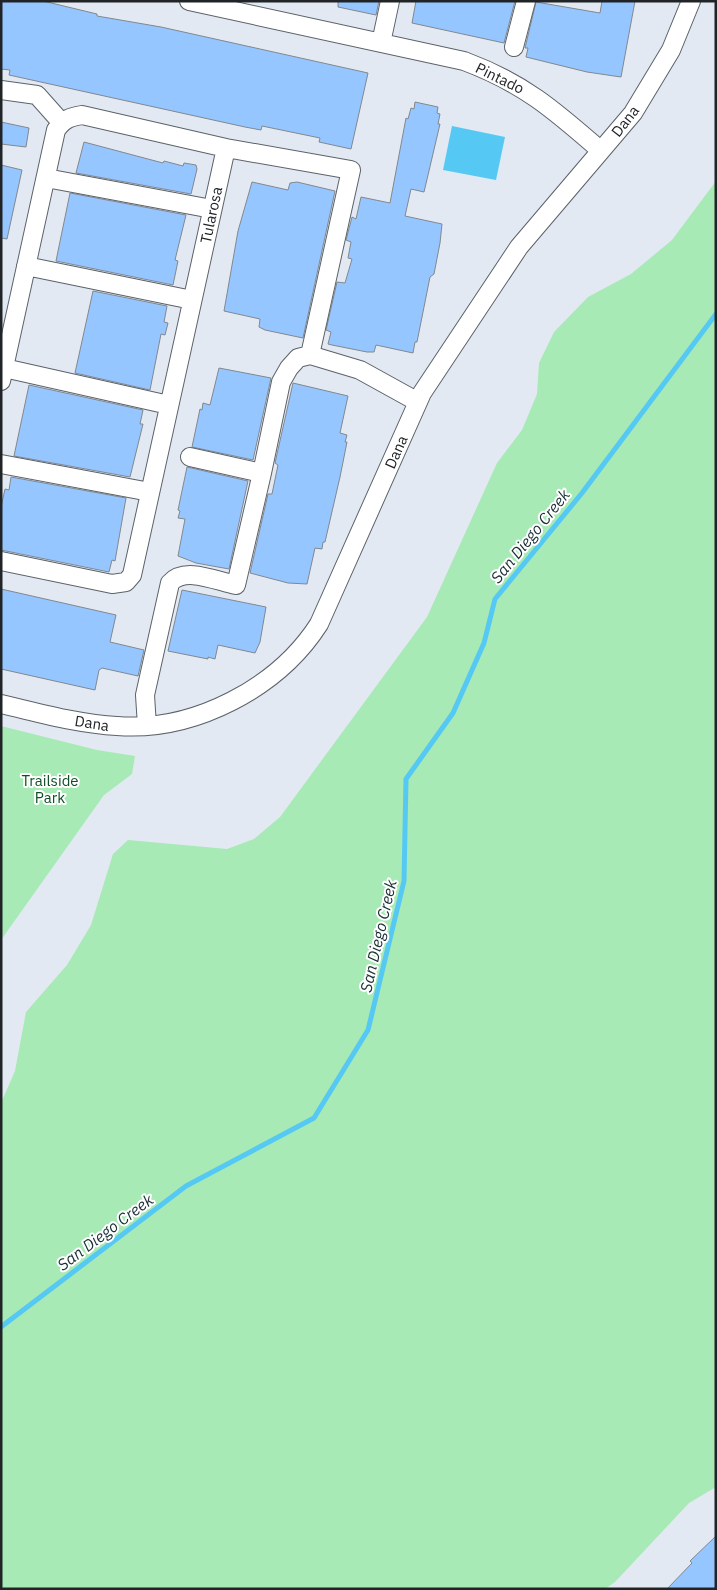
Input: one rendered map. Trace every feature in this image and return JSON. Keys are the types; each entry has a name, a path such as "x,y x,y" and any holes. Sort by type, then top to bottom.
{"street":[{"name":"Pintado","path":"189,1 464,61 498,74 554,110 600,150"},
{"path":"381,43 390,1"},
{"path":"514,48 526,1"},
{"name":"Dana","path":"1,704 88,723 147,726 190,718 235,699 277,671 312,634 350,557 418,402 459,336 519,247 633,113 671,50 690,1"},
{"path":"1,90 37,96 61,122"},
{"path":"170,405 3,374 8,319 26,266 56,130 61,122 70,117 82,115 226,148 350,170 310,356"},
{"name":"Tularosa","path":"1,561 112,584 126,582 132,575 226,148"},
{"path":"46,178 212,209"},
{"path":"26,266 192,300"},
{"path":"147,726 145,695 170,582 176,576 184,574 236,585 281,382 289,368 298,358 310,356 360,370 418,402"},
{"path":"190,457 262,473"},
{"path":"1,464 150,492"}],"green space":[{"path":"716,181 716,1487 689,1503 615,1582 605,1589 1,1589 1,1103 15,1071 26,1012 67,965 91,925 113,854 128,840 227,849 254,839 280,817 427,617 497,463 522,430 537,394 539,363 554,332 588,297 631,274 672,240"},
{"name":"Trailside Park","path":"1,726 97,750 135,756 132,774 104,795 1,940"}],"water":[{"path":"452,126 505,137 496,180 443,170"}],"building":[{"path":"1,1 43,1 97,14 97,16 161,27 368,73 351,149 319,142 320,138 262,126 261,130 245,127 9,75 10,70 1,69"},
{"path":"338,1 379,1 376,15 338,7"},
{"path":"416,1 515,1 504,43 412,23"},
{"path":"602,1 635,1 621,77 587,72 526,57 528,48 525,48 536,2 600,13"},
{"path":"415,102 438,107 437,113 440,114 438,124 440,124 424,192 411,189 405,216 442,224 434,274 430,277 417,342 415,342 413,353 376,345 374,352 367,352 328,344 331,332 326,330 337,282 345,283 352,259 348,258 351,242 346,240 352,217 356,219 361,197 390,203 406,118 408,119 411,108 414,109"},
{"path":"1,122 29,128 26,147 1,144"},
{"path":"84,142 163,163 164,161 183,166 184,163 196,165 197,169 191,194 76,173"},
{"path":"1,165 22,170 7,239 1,238"},
{"path":"252,182 288,190 290,183 297,182 335,191 303,338 265,330 259,327 260,319 224,311 238,231"},
{"path":"70,193 186,215 175,260 178,261 173,285 56,261"},
{"path":"93,291 167,306 164,322 168,323 165,335 161,334 150,390 75,373"},
{"path":"219,368 271,378 253,460 192,447 200,409 202,410 203,403 210,405"},
{"path":"293,383 348,396 340,433 347,435 345,442 347,442 340,477 325,542 323,542 322,549 315,548 307,584 288,583 250,573 268,494 272,494 278,465 275,463"},
{"path":"29,385 143,410 140,424 143,424 130,477 14,456"},
{"path":"187,467 248,481 229,569 196,563 178,556 185,519 178,518 180,511 178,510"},
{"path":"11,477 126,498 115,561 112,560 109,572 1,550 1,507 5,489 9,490"},
{"path":"1,589 116,615 110,642 144,650 138,676 102,668 99,670 95,690 1,669"},
{"path":"182,590 266,607 260,642 255,653 218,645 215,659 168,651"},
{"path":"716,1536 716,1589 667,1589 692,1563 690,1561"}],"waterway":[{"name":"San Diego Creek","path":"1,1327 186,1186 314,1118 368,1030 404,881 406,779 453,713 484,643 495,599 582,493 716,314"}]}
